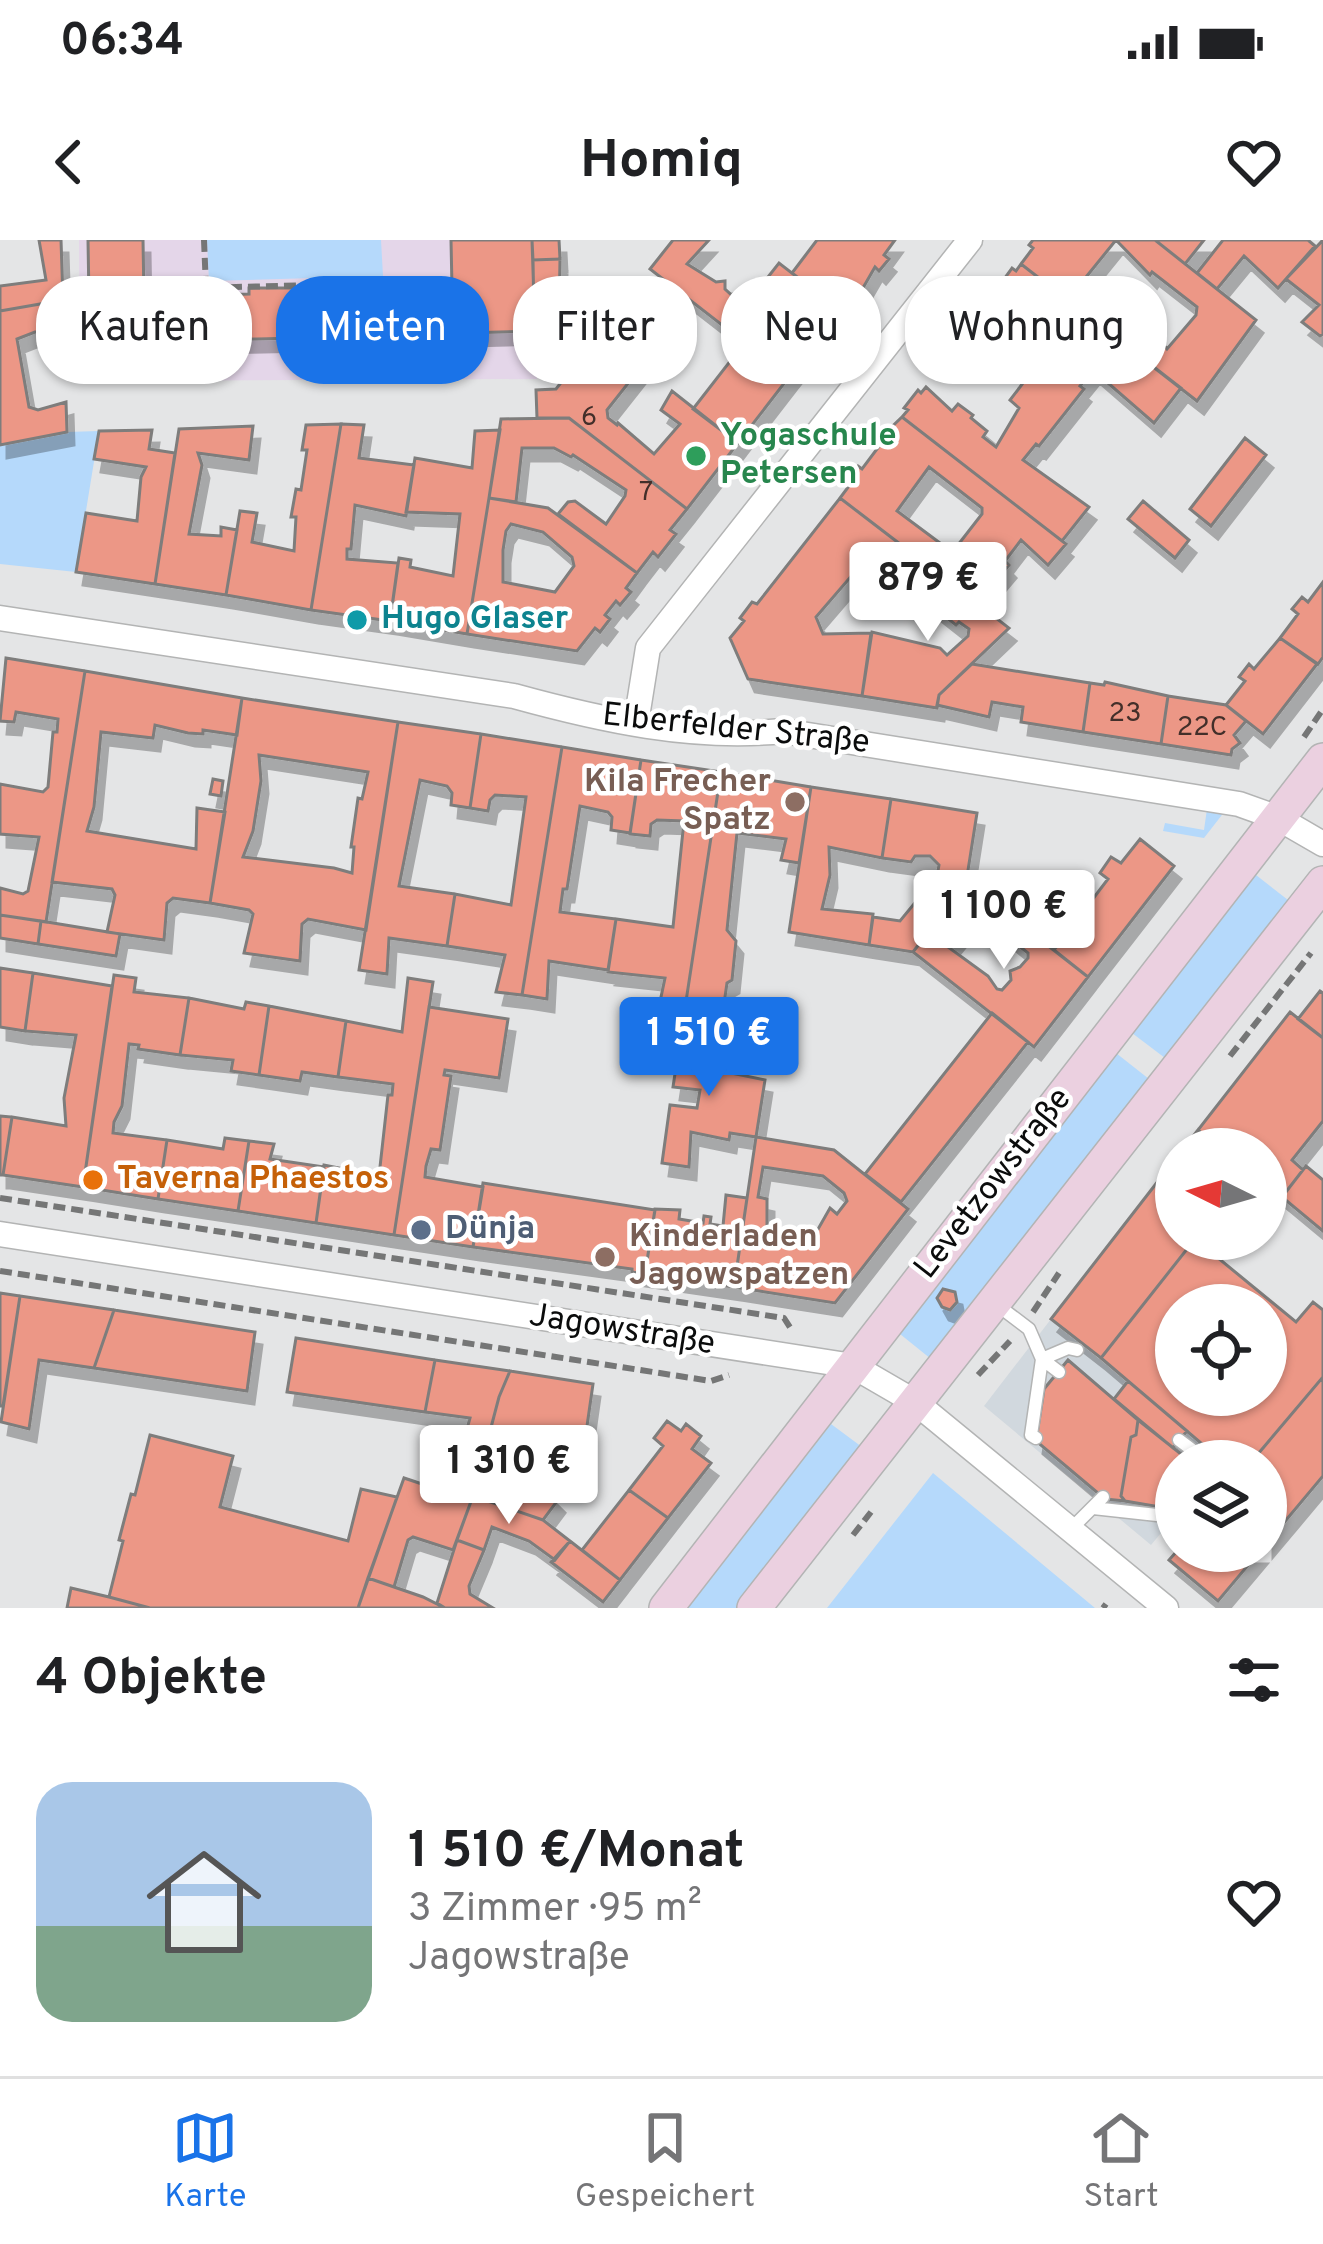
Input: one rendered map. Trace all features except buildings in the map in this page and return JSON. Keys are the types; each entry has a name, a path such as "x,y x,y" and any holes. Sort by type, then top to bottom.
{"main road":[{"name":"Levetzowstraße","path":"666,1608 1323,760"},
{"path":"754,1608 1323,884"}],"street":[{"path":"636,723 648,648 970,240"},
{"name":"Elberfelder Straße","path":"0,618 514,696 559,710 636,723 735,736 783,731 1238,804 1278,818 1323,844"},
{"name":"Jagowstraße","path":"0,1234 853,1366 915,1402 1166,1608"}],"lane":[{"path":"993,1302 1029,1329 1042,1359 1058,1372"},
{"path":"1042,1359 1067,1348 1077,1350"},
{"path":"1036,1438 1031,1435 1042,1359"},
{"path":"1071,1529 1098,1503 1155,1515"}],"path":[{"path":"205,240 206,276"},
{"path":"0,1198 784,1318 796,1336 808,1337"},
{"path":"0,1271 711,1381 733,1374"}],"shaded area":[{"path":"79,240 532,240 533,276 513,276 513,379 489,379 489,276 276,276 276,380 252,380 252,276 79,276"},
{"path":"207,240 381,240 383,276 252,280 252,276 209,276"},
{"path":"99,431 76,572 0,564 0,445"},
{"path":"1207,809 1225,811 1204,838 1163,831 1165,823 1204,830"},
{"path":"1256,875 1288,900 1165,1058 1132,1033"},
{"path":"1116,1053 1149,1079 931,1359 900,1334"},
{"path":"1051,1319 1155,1405 1155,1416 1168,1416 1197,1440 1155,1440 1155,1540 1151,1545 984,1406"},
{"path":"831,1424 862,1447 737,1608 688,1608"},
{"path":"933,1473 1095,1608 827,1608"}],"place":[{"name":"Yogaschule Petersen","path":"696,456"},
{"name":"Hugo Glaser","path":"357,620"},
{"name":"Kila Frecher Spatz","path":"795,802"},
{"name":"Taverna Phaestos","path":"93,1180"},
{"name":"Dünja","path":"421,1230"},
{"name":"Kinderladen Jagowspatzen","path":"605,1257"}]}
